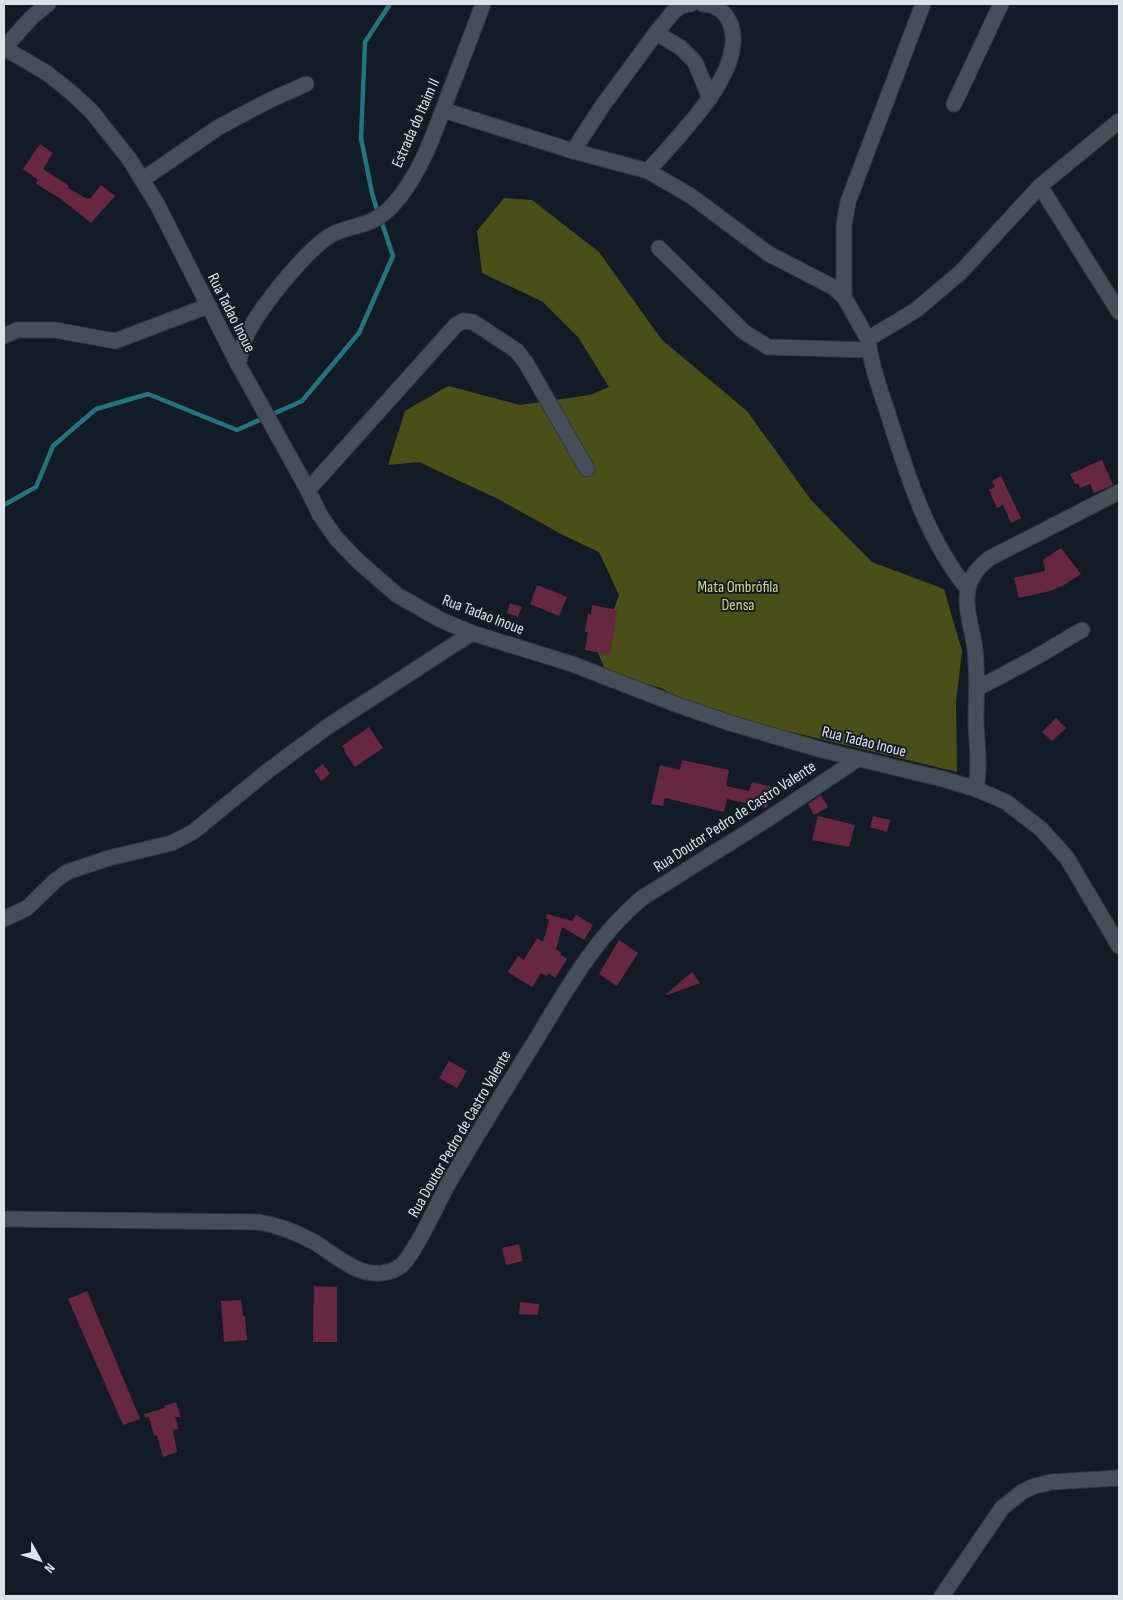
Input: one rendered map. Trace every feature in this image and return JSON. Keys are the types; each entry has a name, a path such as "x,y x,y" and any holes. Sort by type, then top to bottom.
{"street":[{"path":"4,48 32,17 48,4"},
{"name":"Estrada do Itaim II","path":"238,364 248,333 274,294 310,251 333,234 372,222 385,213 402,194 429,144 483,4"},
{"path":"573,151 603,105 656,33 674,11 683,5 691,4"},
{"path":"648,171 710,98 723,77 731,56 733,34 726,14 718,8 704,4"},
{"path":"923,4 848,202 844,225 844,296 868,345 898,447 922,513 937,546 952,570 968,589"},
{"path":"954,104 1001,4"},
{"path":"656,33 680,47 695,62 710,98"},
{"name":"Rua Tadao Inoue","path":"4,48 47,73 73,94 92,112 143,178 238,364 320,515 336,538 358,561 397,595 441,620 472,633 572,664 727,722 822,750 943,779 976,789 1006,802 1041,829 1067,858 1118,941"},
{"path":"143,178 219,127 268,101 306,84"},
{"path":"443,110 573,151 648,171 691,196 769,254 833,288 844,296"},
{"path":"659,248 744,332 768,347 868,345 916,310 961,272 1040,186 1119,120"},
{"path":"1040,186 1119,312"},
{"path":"4,336 17,330 54,330 115,342 208,306"},
{"path":"308,490 456,325 463,321 473,322 517,351 526,363 587,469"},
{"path":"976,789 979,772 976,721 978,688 975,651 967,603 968,589 975,571 990,558 1119,492"},
{"path":"978,688 1082,630"},
{"path":"4,919 27,908 67,872 109,858 172,843 193,832 269,770 320,732 472,633"},
{"name":"Rua Doutor Pedro de Castro Valente","path":"4,1218 258,1222 273,1224 291,1230 355,1268 380,1274 399,1267 411,1253 453,1177 582,966 625,912 642,898 768,819 858,759"},
{"path":"942,1596 1002,1508 1022,1492 1032,1487 1052,1482 1119,1478"}],"green space":[{"name":"Mata Ombrófila Densa","path":"504,198 532,200 599,252 662,340 747,411 811,500 872,562 944,589 962,651 956,702 957,772 688,707 662,688 607,674 598,653 619,595 599,552 563,535 498,499 419,462 388,465 405,411 448,386 520,405 590,395 609,387 578,337 543,302 482,273 477,231"}],"building":[{"path":"40,144 53,153 43,169 69,186 68,188 90,199 101,185 115,196 91,223 61,199 38,185 36,183 38,180 23,169"},
{"path":"1102,460 1113,485 1094,493 1090,484 1080,488 1078,483 1075,484 1070,474"},
{"path":"1001,476 1021,518 1011,523 1003,505 997,508 989,490 995,487 992,481"},
{"path":"1061,548 1081,574 1050,591 1019,598 1014,578 1045,571 1043,560"},
{"path":"537,585 567,597 559,616 530,604"},
{"path":"510,603 522,607 518,617 507,613"},
{"path":"592,605 617,610 610,655 585,650 588,632 585,632 588,613 591,615"},
{"path":"1056,718 1066,728 1052,741 1042,732"},
{"path":"369,727 383,748 355,767 342,746"},
{"path":"682,760 729,770 726,786 749,791 752,782 772,787 767,808 727,799 724,812 665,798 663,806 651,804 660,765 680,770"},
{"path":"323,764 330,774 321,781 314,771"},
{"path":"821,795 828,807 814,815 808,804"},
{"path":"818,816 855,825 849,847 812,840"},
{"path":"873,816 890,820 887,832 870,827"},
{"path":"547,914 572,921 576,915 593,925 584,940 562,927 556,949 567,959 555,978 548,973 547,976 541,973 532,987 508,972 518,956 524,960 537,938 543,942 549,920 546,918"},
{"path":"619,940 638,953 617,986 599,974"},
{"path":"692,972 700,983 666,994"},
{"path":"449,1061 467,1071 457,1088 439,1078"},
{"path":"519,1244 523,1261 506,1265 502,1248"},
{"path":"314,1286 337,1287 337,1342 313,1342"},
{"path":"87,1291 140,1419 123,1425 68,1299"},
{"path":"241,1300 243,1316 245,1316 247,1340 224,1342 221,1301"},
{"path":"520,1302 539,1304 538,1315 519,1314"},
{"path":"176,1402 181,1417 175,1417 179,1429 173,1430 177,1452 163,1457 157,1435 154,1436 149,1417 145,1418 144,1414 165,1408 164,1406"}],"waterway":[{"path":"378,213 361,138 365,42 390,4"},
{"path":"4,505 36,487 53,446 96,409 148,394 237,430 302,401 359,333 393,256 381,220"}]}
